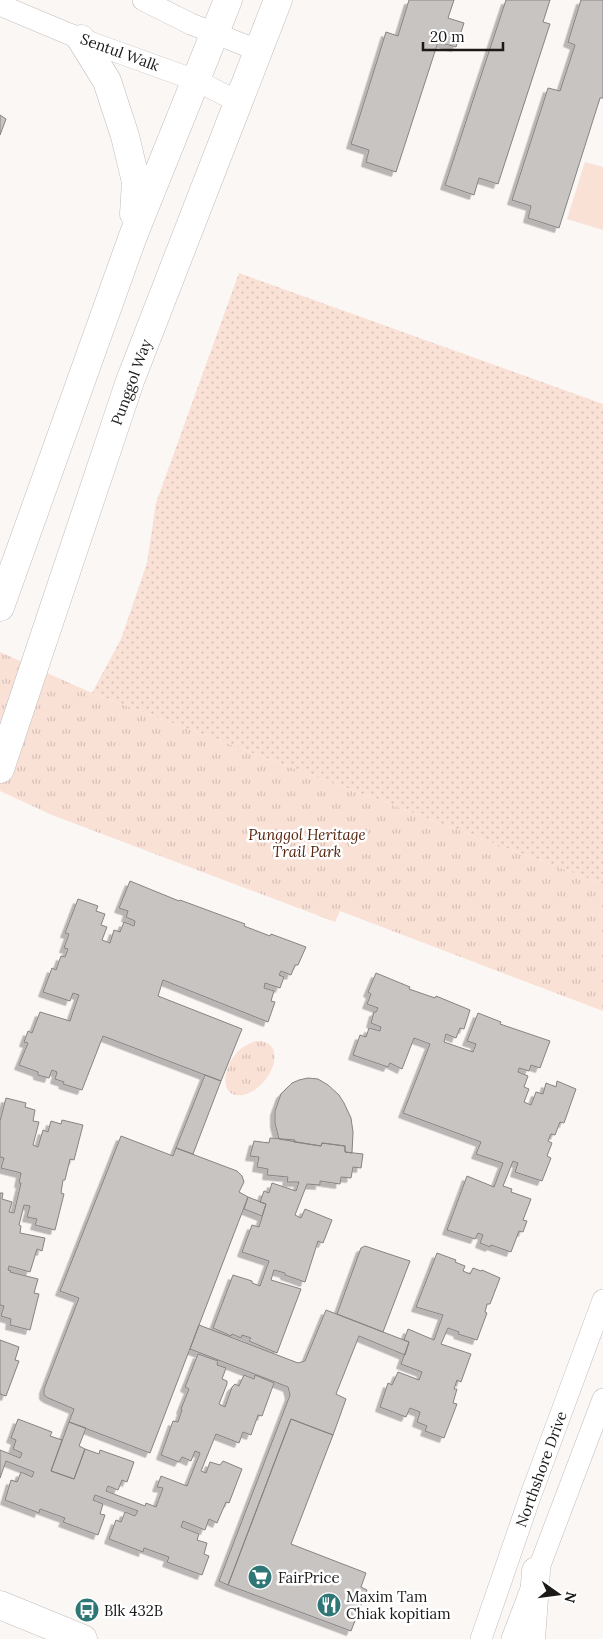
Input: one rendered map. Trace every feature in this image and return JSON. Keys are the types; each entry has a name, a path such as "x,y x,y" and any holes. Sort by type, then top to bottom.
{"main road":[{"path":"0,607 132,236 228,0"},
{"name":"Punggol Way","path":"0,769 130,381 278,0"},
{"path":"81,39 107,81 125,136 136,182 132,236"},
{"path":"531,1639 536,1572"},
{"path":"0,1605 83,1639"}],"street":[{"path":"143,0 214,34 257,50"},
{"name":"Sentul Walk","path":"0,5 81,39 195,80 239,102"},
{"name":"Northshore Drive","path":"481,1639 530,1497 603,1300"},
{"name":"Northshore Drive","path":"512,1639 603,1399"}],"green space":[{"path":"585,162 603,167 603,230 567,219"},
{"path":"239,273 603,404 603,884 92,693 121,639 147,563 156,503"},
{"name":"Punggol Heritage Trail Park","path":"0,652 92,693 603,884 603,1011 340,911 335,922 52,815 0,791"},
{"path":"256,1041 267,1043 273,1048 275,1056 273,1065 269,1075 262,1084 253,1091 243,1095 235,1095 230,1092 225,1082 230,1061 239,1051"}],"building":[{"path":"409,0 454,0 448,18 464,23 456,47 438,42 396,172 366,162 369,150 351,144 386,32 398,36"},
{"path":"506,0 550,0 543,22 550,24 498,184 479,178 474,195 445,185"},
{"path":"581,0 603,0 603,98 600,98 559,228 528,218 531,206 512,200 548,88 560,91 575,45 568,42"},
{"path":"0,115 6,119 0,135"},
{"path":"130,881 179,901 245,924 244,926 270,936 271,934 306,947 291,975 281,971 279,975 284,977 280,988 265,983 264,988 274,991 271,1001 275,1002 268,1022 163,980 158,996 242,1029 221,1081 103,1036 82,1090 63,1084 64,1082 55,1079 57,1072 52,1070 49,1078 38,1075 38,1072 19,1065 28,1043 24,1042 28,1031 32,1033 40,1012 70,1021 79,995 73,993 70,1001 43,992 52,968 56,970 61,956 65,957 68,949 64,948 69,934 65,933 78,899 98,906 96,911 105,914 101,925 107,927 102,940 110,943 114,930 120,932 124,922 134,926 135,921 126,917 128,911 119,908"},
{"path":"376,973 410,987 409,989 435,998 436,996 470,1010 464,1029 460,1028 456,1038 446,1034 444,1042 473,1052 476,1044 467,1041 478,1013 501,1022 500,1024 550,1041 540,1068 531,1065 529,1071 519,1068 518,1072 528,1076 524,1087 529,1089 524,1102 531,1105 536,1092 543,1094 546,1083 556,1087 557,1081 576,1089 564,1123 560,1122 555,1135 551,1134 548,1141 552,1143 547,1156 551,1158 542,1181 515,1172 518,1163 513,1161 503,1186 512,1189 511,1192 531,1199 523,1220 527,1221 523,1232 519,1231 511,1252 480,1243 483,1235 478,1233 475,1239 447,1230 467,1176 494,1187 503,1163 476,1154 481,1142 403,1113 430,1044 414,1038 402,1069 390,1063 388,1067 353,1055 360,1035 366,1037 369,1028 380,1031 381,1027 371,1023 374,1012 378,1008 367,1004 371,994 368,992"},
{"path":"205,1075 221,1081 193,1154 176,1148"},
{"path":"308,1078 318,1079 328,1085 339,1095 344,1103 351,1118 353,1132 352,1153 345,1152 345,1146 322,1143 321,1146 279,1139 275,1123 275,1111 281,1094 292,1083"},
{"path":"6,1098 26,1103 25,1107 35,1110 33,1121 39,1122 33,1145 38,1147 43,1130 48,1132 51,1121 61,1124 62,1120 83,1125 74,1160 70,1159 65,1180 63,1180 61,1193 64,1194 55,1230 35,1225 37,1219 27,1217 30,1206 24,1205 19,1225 21,1226 20,1233 45,1238 42,1251 37,1249 30,1272 9,1266 8,1270 38,1279 34,1293 39,1294 30,1330 10,1325 11,1319 1,1316 4,1306 0,1305 0,1193 3,1193 2,1199 12,1202 9,1212 14,1213 21,1183 19,1183 21,1173 1,1168 4,1158 0,1157 0,1121"},
{"path":"121,1136 173,1156 176,1148 237,1171 242,1176 244,1182 239,1192 248,1197 150,1453 69,1422 74,1409 44,1395 44,1389 79,1298 60,1291"},
{"path":"270,1138 295,1140 294,1142 321,1146 322,1143 345,1146 345,1152 363,1154 361,1168 353,1167 351,1178 341,1177 340,1184 320,1181 320,1185 307,1184 295,1215 301,1218 305,1209 332,1220 323,1243 318,1241 305,1282 274,1270 271,1280 301,1289 277,1353 249,1341 251,1338 242,1335 241,1338 232,1334 231,1336 213,1328 233,1275 252,1281 252,1283 260,1286 269,1261 242,1252 252,1225 259,1227 266,1204 260,1202 264,1191 269,1193 272,1183 296,1191 299,1182 287,1182 288,1177 267,1175 268,1169 257,1167 259,1157 250,1156 254,1141 269,1143"},
{"path":"248,1197 266,1204 262,1216 244,1209"},
{"path":"365,1246 410,1261 383,1332 337,1314 361,1248"},
{"path":"437,1253 456,1260 455,1262 465,1266 463,1271 470,1274 473,1268 500,1278 490,1304 487,1304 485,1312 487,1313 477,1340 458,1334 459,1332 448,1328 441,1344 471,1354 461,1382 457,1380 454,1389 457,1389 453,1403 457,1404 444,1438 425,1431 427,1426 417,1422 420,1412 410,1408 406,1417 380,1407 388,1383 392,1385 398,1372 419,1380 422,1372 401,1364 409,1342 404,1340 408,1329 434,1340 443,1315 416,1307"},
{"path":"326,1310 409,1342 405,1355 359,1336 336,1394 346,1399 333,1435 291,1419 228,1585 219,1581 290,1395 288,1387 190,1349 199,1325 298,1363 305,1361"},
{"path":"0,1340 19,1347 15,1360 19,1361 6,1396 0,1394"},
{"path":"198,1354 218,1361 217,1365 226,1368 222,1379 227,1381 227,1384 219,1404 225,1407 232,1387 235,1384 239,1386 244,1375 254,1379 255,1375 274,1383 262,1416 258,1415 251,1435 243,1432 239,1443 216,1434 201,1471 206,1473 210,1462 220,1465 223,1461 242,1469 229,1503 226,1502 217,1523 209,1519 205,1530 183,1521 181,1527 199,1534 197,1540 207,1543 204,1554 209,1556 202,1575 167,1562 169,1557 144,1548 143,1552 109,1539 116,1520 121,1522 125,1512 135,1516 138,1511 95,1495 93,1500 103,1504 100,1514 105,1515 98,1535 63,1522 65,1518 40,1509 39,1513 5,1500 11,1480 17,1482 21,1472 32,1477 34,1472 6,1461 0,1478 0,1450 20,1458 22,1453 13,1449 16,1440 11,1438 18,1419 52,1432 50,1436 62,1440 51,1471 74,1479 85,1449 99,1454 100,1450 134,1462 127,1482 122,1480 118,1490 108,1486 106,1491 145,1506 146,1503 156,1507 163,1488 157,1487 161,1476 187,1486 200,1453 195,1451 191,1461 182,1457 179,1462 161,1455 173,1421 178,1422 189,1389 185,1387"},
{"path":"291,1419 333,1435 291,1544 366,1573 361,1587 367,1590 351,1631 228,1585"},
{"path":"69,1422 86,1428 79,1446 85,1449 74,1479 51,1471"}],"place":[{"name":"FairPrice","path":"260,1577"},
{"name":"Maxim Tam Chiak kopitiam","path":"329,1605"},
{"name":"Blk 432B","path":"87,1610"}]}
